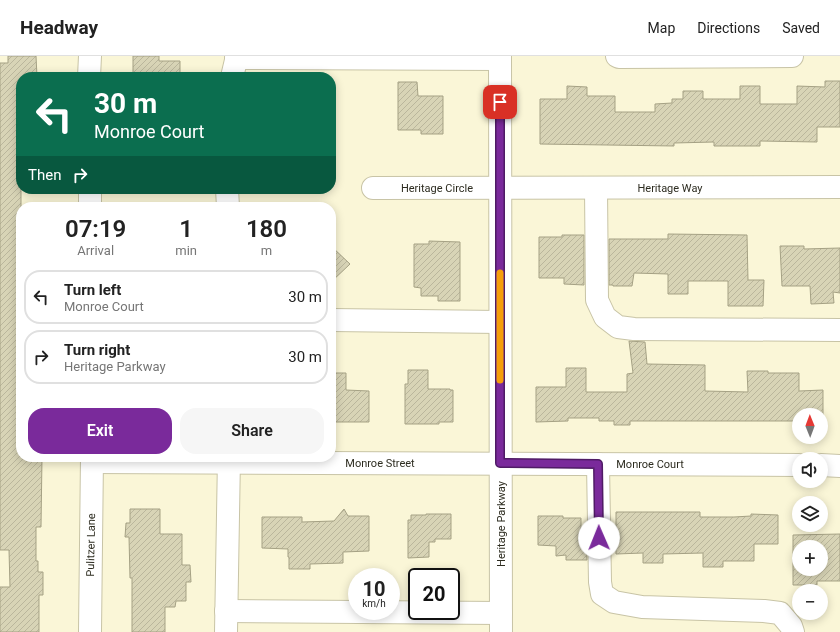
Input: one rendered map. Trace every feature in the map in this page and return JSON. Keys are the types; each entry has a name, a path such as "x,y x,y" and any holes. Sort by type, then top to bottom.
{"street":[{"path":"90,56 90,72"},
{"path":"617,56 653,58 792,56"},
{"path":"235,64 499,58"},
{"name":"Heritage Parkway","path":"499,58 501,623"},
{"name":"Heritage Way","path":"500,188 840,187"},
{"name":"Heritage Circle","path":"373,188 500,188"},
{"path":"596,188 597,300 606,317 618,327 634,329 840,330"},
{"path":"336,320 500,322"},
{"name":"Monroe Street","path":"336,461 500,463"},
{"name":"Pulitzer Lane","path":"90,632 92,462"},
{"path":"229,462 226,622 501,623"},
{"name":"Monroe Court","path":"500,463 792,465"},
{"path":"598,464 600,582 602,594 614,602 642,607 764,610 780,613 791,626 793,632"},
{"path":"828,465 840,466"}],"building":[{"path":"8,56 36,56 37,72 16,72 16,194 21,194 21,202 16,202 16,462 42,462 41,527 36,527 36,561 38,561 38,572 43,572 43,595 39,595 39,632 0,632 0,587 10,587 9,550 0,550 0,63 8,63"},
{"path":"133,56 159,56 159,61 180,61 180,72 133,72"},
{"path":"825,81 840,81 840,127 817,127 817,142 760,141 760,146 714,146 714,142 674,143 674,146 540,144 540,99 567,99 567,86 587,87 587,96 615,96 615,112 655,112 655,104 672,103 672,99 683,99 683,91 703,91 703,99 740,99 740,86 760,86 760,104 797,104 797,86 825,87"},
{"path":"398,82 417,82 418,96 443,96 443,134 421,134 421,130 398,130"},
{"path":"668,234 747,235 748,280 764,280 763,306 728,306 728,281 688,281 688,294 668,294 668,274 634,273 632,286 609,285 609,239 668,239"},
{"path":"562,235 584,235 584,285 564,284 564,278 539,278 539,237 562,237"},
{"path":"429,241 460,242 460,301 438,301 438,296 421,296 421,288 414,287 414,244 429,244"},
{"path":"780,246 804,246 804,249 840,248 840,293 833,292 834,303 811,304 810,286 782,286"},
{"path":"336,251 350,264 336,277"},
{"path":"629,341 645,342 647,364 705,365 705,391 748,392 747,371 799,373 799,391 823,390 823,408 792,408 792,421 630,421 630,425 614,425 614,421 599,421 599,418 568,418 568,421 536,422 536,387 566,387 566,368 586,368 586,392 627,392 627,374 633,373"},
{"path":"408,370 428,370 428,389 453,390 453,422 439,422 439,424 405,424 405,384 408,384"},
{"path":"336,373 346,373 346,390 369,391 369,422 336,422"},
{"path":"130,509 160,509 160,534 182,534 182,565 190,565 191,582 186,582 186,601 176,601 175,607 165,607 165,632 132,632 132,578 130,578 129,537 125,537 126,523 130,523"},
{"path":"344,509 348,516 369,516 369,551 343,552 343,563 310,564 310,569 289,569 288,549 262,548 262,517 302,517 302,522 334,521"},
{"path":"616,512 700,512 700,517 751,516 751,514 778,515 778,544 754,544 754,561 723,561 723,567 703,567 703,553 663,554 663,563 643,563 643,553 616,554"},
{"path":"451,514 451,539 435,539 435,542 429,542 429,557 408,558 408,520 411,520 411,515"},
{"path":"538,516 581,518 581,538 586,539 587,560 566,560 566,555 556,556 556,546 538,545"},
{"path":"840,534 840,581 817,581 817,584 793,584 793,576 828,576 828,540 793,540 793,535"}],"slow traffic":[{"path":"500,273 500,380"}],"route":[{"path":"500,102 500,463 598,464 599,538"}]}
